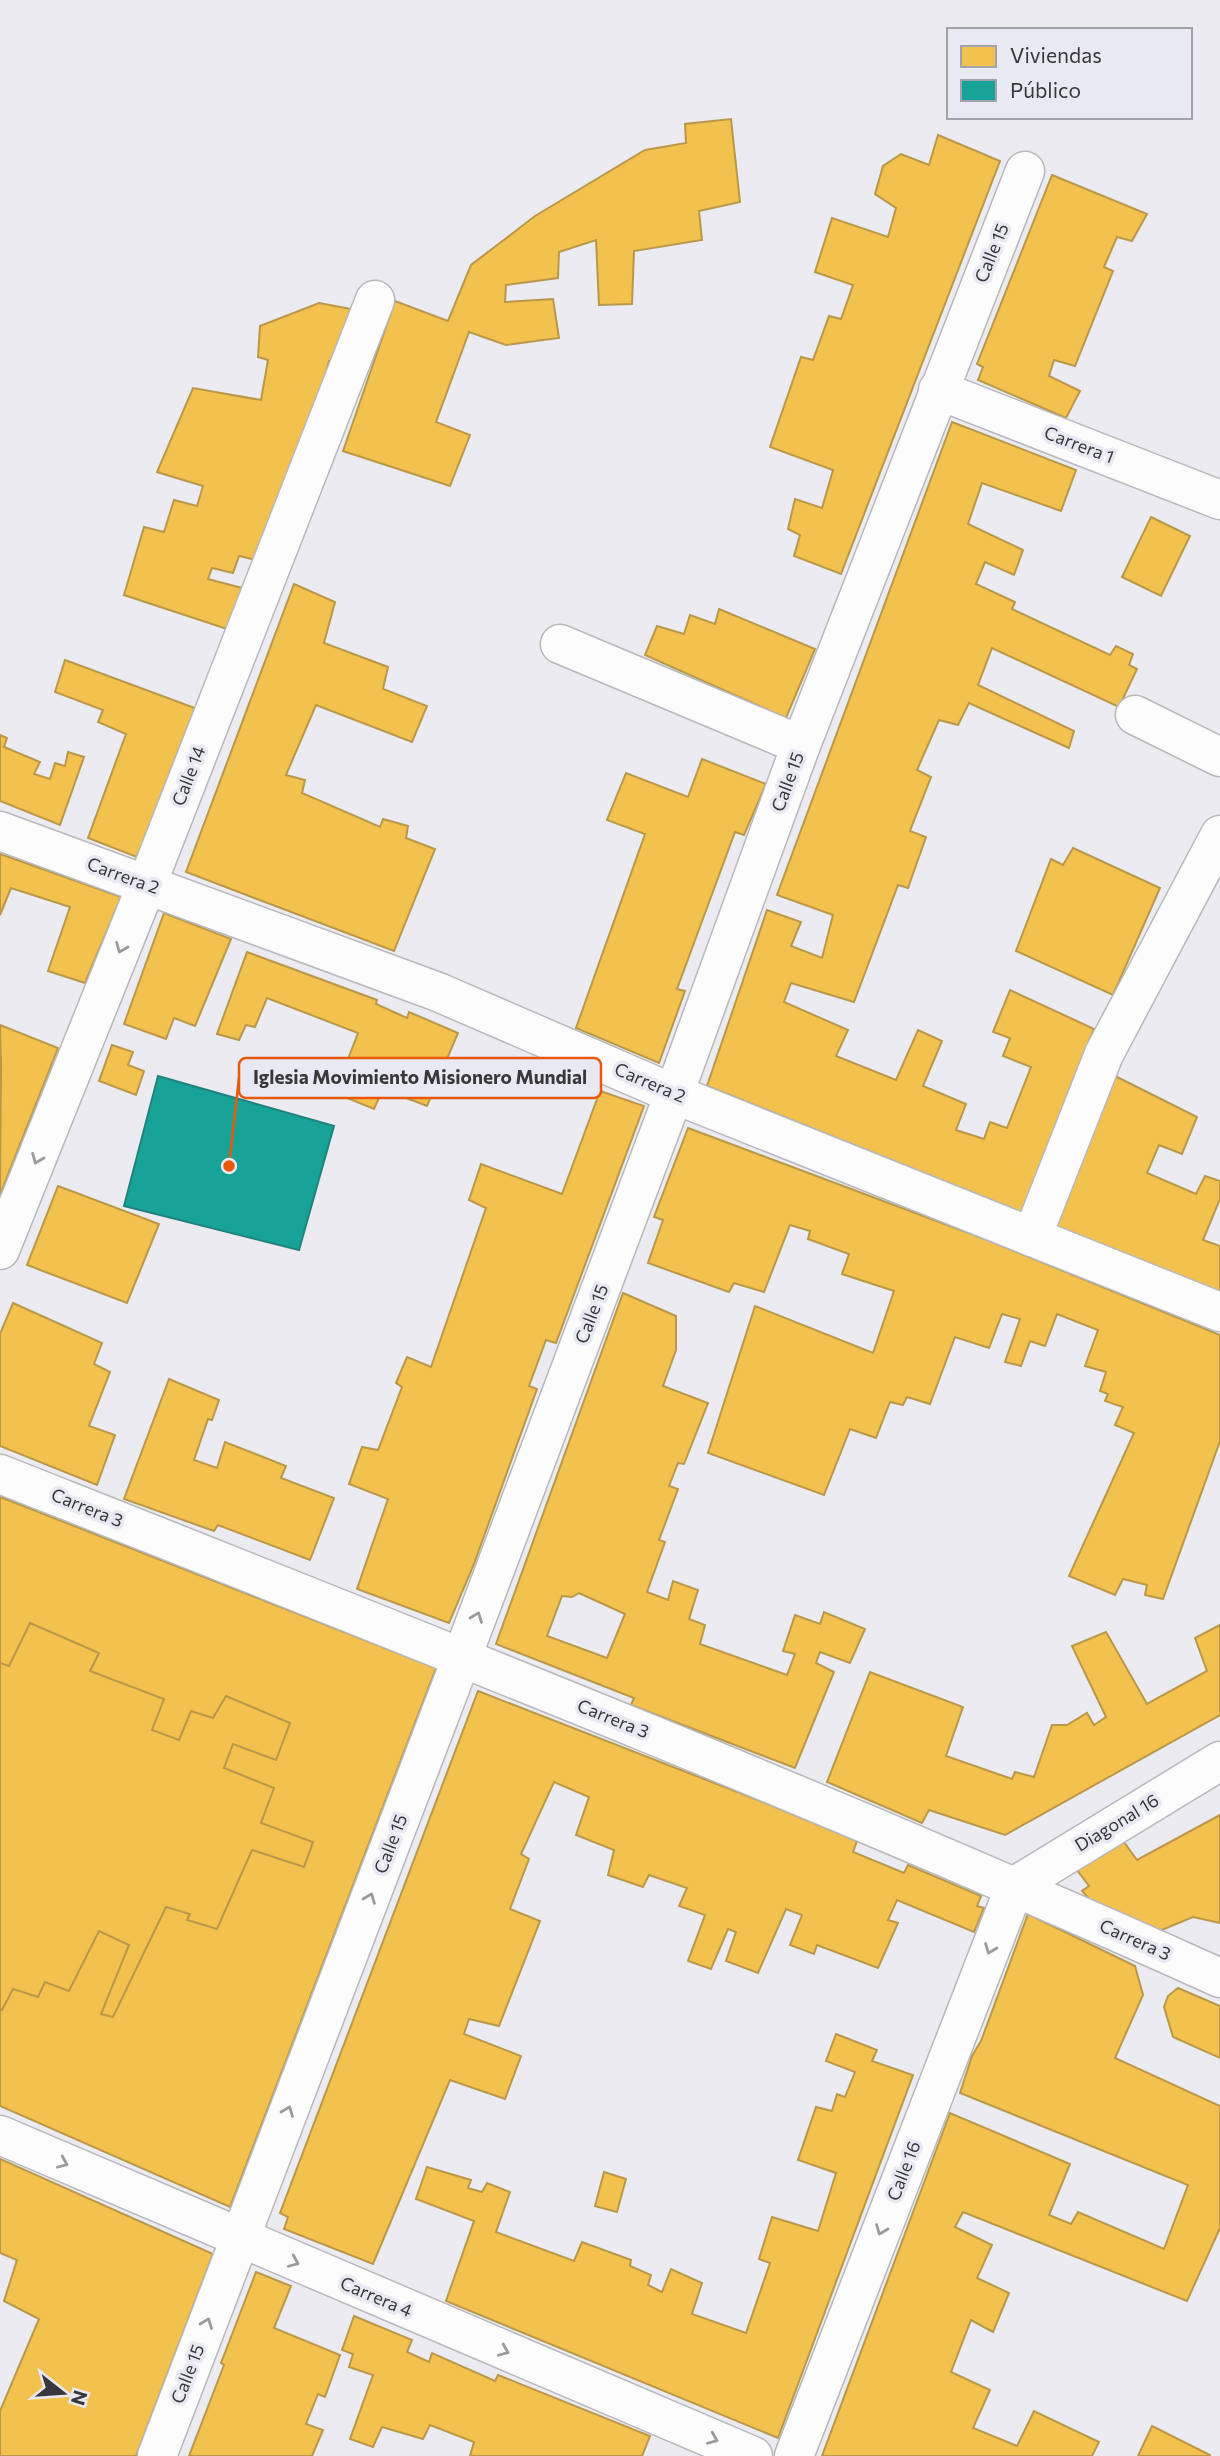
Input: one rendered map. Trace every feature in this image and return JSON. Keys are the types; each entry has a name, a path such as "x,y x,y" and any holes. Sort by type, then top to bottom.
{"street":[{"name":"Calle 15","path":"157,2456 463,1657 802,745 1025,171"},
{"name":"Calle 14","path":"0,1250 147,884 375,300"},
{"name":"Carrera 1","path":"938,390 1220,499"},
{"path":"560,644 802,745"},
{"path":"1135,715 1220,757"},
{"name":"Carrera 2","path":"0,831 438,992 674,1094 1220,1312"},
{"path":"1032,1237 1104,1054 1220,835"},
{"name":"Carrera 3","path":"0,1474 463,1657 1015,1886 1220,1978"},
{"name":"Diagonal 16","path":"1015,1886 1220,1761"},
{"name":"Calle 16","path":"794,2456 1015,1886"},
{"name":"Carrera 4","path":"0,2135 753,2456"}],"building: Viviendas":[{"path":"731,119 740,202 699,211 702,240 634,251 632,304 599,305 596,240 559,252 558,278 506,285 505,302 553,299 559,338 506,345 469,332 436,422 470,435 450,486 343,451 395,301 448,321 471,265 535,216 645,150 686,143 685,124"},
{"path":"938,135 1000,161 841,574 794,556 800,535 788,529 795,499 822,508 833,470 770,447 801,357 813,360 829,316 841,319 853,285 815,272 832,218 888,237 896,208 875,194 883,166 901,154 929,165"},
{"path":"1052,175 1147,214 1132,241 1117,237 1104,267 1113,271 1075,366 1054,360 1049,376 1080,391 1066,418 978,380 983,367 977,364"},
{"path":"319,303 351,309 335,361 329,361 314,420 256,560 239,556 233,573 212,568 208,579 242,588 230,630 124,595 144,527 164,532 174,500 197,506 203,486 157,472 193,388 261,400 268,360 258,357 260,326"},
{"path":"952,422 1076,470 1061,511 982,483 968,524 1023,550 1014,575 985,562 976,584 1015,602 1012,609 1110,655 1116,646 1133,654 1129,665 1137,669 1119,707 992,648 978,685 1074,731 1069,748 969,703 958,725 939,720 917,770 931,777 910,831 926,837 908,888 898,885 854,1002 791,983 784,1002 848,1030 836,1056 896,1080 918,1030 942,1041 923,1086 966,1104 956,1130 984,1139 990,1122 1007,1128 1031,1067 1003,1056 1010,1038 993,1032 1010,990 1094,1029 1067,1095 1073,1097 1023,1213 707,1086 767,910 801,922 791,946 822,958 833,915 777,895"},
{"path":"1151,517 1190,536 1161,596 1122,577"},
{"path":"294,584 335,602 324,643 388,667 383,689 427,706 412,742 316,705 286,775 305,780 302,793 380,827 383,819 408,826 406,838 435,849 394,951 186,872"},
{"path":"719,609 815,649 786,718 645,655 657,626 684,634 690,615 715,624"},
{"path":"65,660 195,708 137,857 88,838 126,734 98,722 103,710 55,692"},
{"path":"0,735 7,738 4,747 40,762 34,774 50,779 55,763 65,766 68,752 84,757 60,825 0,801"},
{"path":"702,759 766,784 744,835 735,832 677,989 685,991 659,1063 576,1028 645,834 607,820 626,773 688,797"},
{"path":"1073,848 1160,888 1113,995 1016,951 1051,859 1063,865"},
{"path":"0,854 121,897 85,983 48,971 70,907 11,888 0,915"},
{"path":"164,913 231,939 195,1026 174,1018 166,1039 124,1024"},
{"path":"247,952 377,1000 376,1004 407,1018 409,1012 458,1033 427,1106 383,1089 374,1109 335,1093 358,1033 267,998 255,1027 246,1025 239,1040 217,1034"},
{"path":"0,1025 58,1048 0,1195 1,1064"},
{"path":"112,1045 133,1052 128,1065 144,1071 136,1095 99,1081"},
{"path":"1111,1074 1197,1117 1182,1154 1159,1145 1147,1173 1196,1194 1205,1176 1220,1181 1220,1199 1203,1240 1220,1246 1220,1295 1053,1229"},
{"path":"600,1091 644,1106 556,1343 546,1340 529,1386 537,1389 474,1564 449,1623 357,1589 388,1499 349,1484 362,1447 378,1450 402,1387 396,1383 407,1357 431,1367 486,1208 469,1200 481,1164 562,1194"},
{"path":"688,1128 990,1241 1220,1335 1220,1441 1163,1599 1145,1595 1147,1585 1123,1579 1115,1595 1069,1576 1134,1433 1115,1425 1123,1407 1105,1401 1108,1394 1100,1391 1106,1372 1085,1366 1098,1330 1057,1314 1045,1346 1030,1341 1021,1366 1005,1362 1020,1319 1002,1314 989,1348 955,1337 930,1404 907,1397 903,1405 890,1402 876,1438 850,1429 824,1495 708,1453 755,1306 873,1353 894,1291 842,1274 849,1254 808,1239 810,1231 790,1225 764,1292 734,1283 729,1292 648,1263 663,1220 654,1217"},
{"path":"58,1186 159,1224 127,1303 27,1265"},
{"path":"623,1293 676,1316 676,1350 663,1386 708,1403 684,1464 678,1463 669,1486 678,1489 659,1540 665,1542 647,1592 668,1600 673,1581 698,1590 689,1619 705,1625 700,1644 787,1675 795,1654 783,1651 795,1615 820,1624 824,1612 865,1629 850,1663 820,1652 816,1663 834,1672 795,1768 631,1705 634,1698 496,1644","holes":["579,1593 625,1614 607,1658 547,1636 562,1596 572,1597"]},
{"path":"13,1303 102,1343 94,1364 110,1372 89,1426 115,1435 97,1485 0,1446 0,1334"},
{"path":"169,1379 219,1400 212,1420 208,1419 194,1460 217,1468 225,1442 286,1466 281,1478 334,1498 310,1560 218,1525 214,1531 124,1499"},
{"path":"0,1497 436,1668 230,2207 0,2106"},
{"path":"30,1623 99,1653 90,1671 164,1699 152,1730 179,1740 191,1711 213,1718 226,1696 290,1723 276,1760 233,1744 224,1768 274,1788 261,1823 313,1842 304,1867 252,1850 217,1929 187,1920 190,1914 166,1907 113,2017 101,2014 129,1945 99,1931 69,1991 45,1982 38,1997 13,1989 2,2010 0,2009 0,1663 9,1666"},
{"path":"1220,1625 1220,1715 1005,1835 929,1810 922,1823 827,1782 870,1672 963,1707 946,1756 1012,1779 1015,1772 1034,1777 1052,1725 1067,1725 1087,1713 1094,1725 1106,1717 1072,1646 1106,1632 1147,1704 1207,1671 1195,1638"},
{"path":"478,1691 857,1841 853,1852 904,1873 908,1865 981,1896 977,1906 984,1908 974,1932 897,1900 888,1920 898,1923 878,1968 817,1945 814,1954 790,1945 802,1915 786,1909 758,1973 726,1961 736,1932 728,1929 711,1969 688,1961 705,1915 679,1906 687,1888 649,1875 643,1887 608,1875 614,1850 576,1835 589,1797 554,1782 521,1854 529,1859 510,1909 540,1921 499,2026 469,2019 464,2034 521,2056 505,2099 450,2080 373,2264 284,2229 288,2217 280,2213"},
{"path":"1220,1815 1220,1923 1193,1917 1157,1932 1093,1903 1082,1891 1089,1886 1077,1870 1124,1842 1137,1860"},
{"path":"1028,1914 1135,1966 1143,1995 1115,2058 1220,2106 1220,2228 1187,2301 963,2212 955,2227 992,2245 977,2278 1009,2293 993,2332 971,2320 951,2372 990,2390 973,2428 1017,2446 1034,2411 1099,2442 1092,2456 822,2456 950,2113 1070,2164 1049,2215 1071,2224 1078,2212 1164,2249 1188,2185 960,2093"},
{"path":"1178,1988 1220,2006 1220,2058 1173,2037 1164,2007 1168,1996"},
{"path":"836,2034 877,2050 872,2061 913,2075 778,2438 446,2301 474,2221 416,2199 427,2167 471,2180 468,2188 482,2192 487,2183 510,2192 496,2232 574,2261 582,2242 631,2260 630,2266 651,2275 648,2285 662,2292 671,2269 702,2283 692,2314 746,2333 770,2263 759,2259 772,2217 818,2231 836,2173 798,2160 816,2107 832,2111 837,2094 845,2097 855,2072 826,2061"},
{"path":"0,2159 213,2254 136,2456 0,2456 0,2411 39,2319 4,2301 17,2260 0,2253"},
{"path":"604,2172 626,2179 617,2212 595,2206"},
{"path":"256,2272 291,2286 274,2328 340,2355 325,2397 318,2394 306,2424 323,2430 312,2456 189,2456 224,2365 221,2363"},
{"path":"354,2316 412,2340 407,2352 429,2362 432,2353 495,2381 498,2375 650,2436 642,2456 470,2456 474,2442 430,2425 423,2439 382,2427 373,2447 350,2439 373,2375 349,2367 353,2354 342,2350"},
{"path":"1152,2426 1210,2455 1138,2456"}],"building: Público":[{"path":"158,1076 334,1126 299,1250 124,1206"}],"place":[{"name":"Iglesia Movimiento Misionero Mundial","path":"229,1166"}]}
